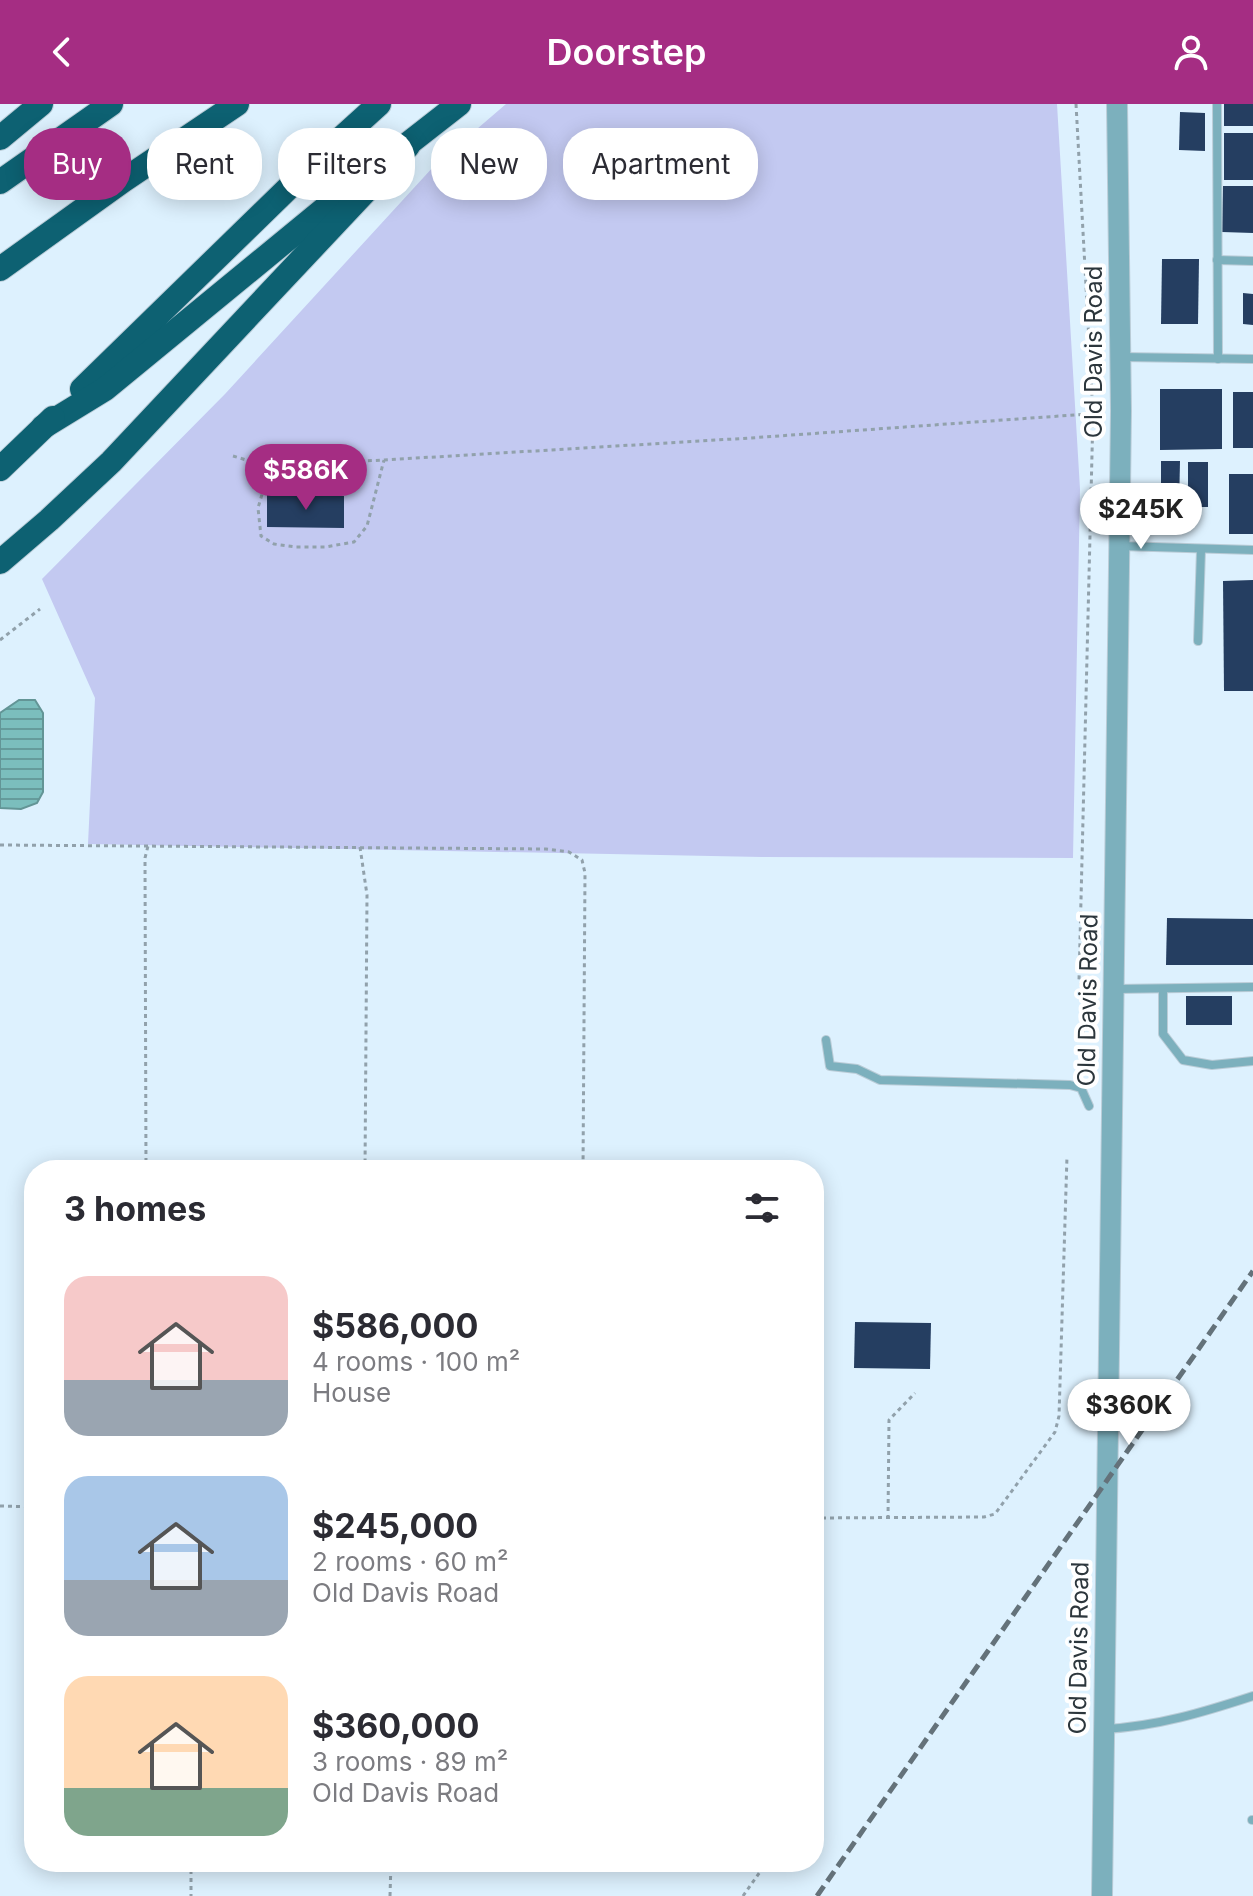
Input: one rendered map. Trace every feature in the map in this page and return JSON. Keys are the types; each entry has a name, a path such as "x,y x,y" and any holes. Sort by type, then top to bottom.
{"highway":[{"path":"0,138 41,104"},
{"path":"0,182 111,104"},
{"path":"0,269 237,104"},
{"path":"0,469 314,163 379,104"},
{"path":"415,140 459,104"},
{"path":"43,427 105,389 335,200"},
{"path":"0,562 111,462 357,200"}],"street":[{"name":"Old Davis Road","path":"1102,1896 1121,411 1117,104"}],"lane":[{"path":"1217,104 1218,359"},
{"path":"1217,260 1253,261"},
{"path":"1121,357 1253,359"},
{"path":"1119,546 1253,550"},
{"path":"1198,641 1201,550"},
{"path":"1114,993 1253,987"},
{"path":"1163,989 1163,1034 1183,1060 1212,1065 1253,1061"},
{"path":"826,1040 830,1066 857,1069 880,1080 1070,1085 1081,1088 1089,1106"},
{"path":"1104,1729 1139,1727 1180,1719 1253,1696"}],"path":[{"path":"1076,104 1093,414 1079,981 1084,990 1093,996 1114,993"},
{"path":"233,456 271,464 384,460 1121,411"},
{"path":"271,464 258,508 261,536 274,544 325,547 354,542 367,526 384,460"},
{"path":"0,640 40,609"},
{"path":"0,845 546,849 569,852 582,860 585,873 583,1160"},
{"path":"146,1160 145,858 148,846"},
{"path":"360,847 367,895 365,1160"},
{"path":"1081,1088 1084,990"},
{"path":"824,1518 984,1517 995,1514 1055,1432 1059,1416 1067,1156"},
{"path":"888,1519 889,1420 915,1393"},
{"path":"0,1506 24,1507"},
{"path":"191,1872 191,1896"},
{"path":"390,1896 391,1872"},
{"path":"743,1896 760,1872"}],"shaded area":[{"path":"506,104 1057,104 1080,489 1073,858 762,857 88,844 95,698 42,579 225,394 403,200 415,200 415,187 431,169 431,200 547,200 547,128 478,128"},
{"path":"19,700 35,700 43,713 43,792 37,803 21,809 0,808 0,713"}],"building":[{"path":"1224,104 1253,104 1253,126 1224,126"},
{"path":"1180,112 1205,113 1205,151 1179,150"},
{"path":"1224,133 1253,133 1253,180 1224,180"},
{"path":"1223,186 1253,186 1253,233 1222,232"},
{"path":"1162,259 1199,259 1198,324 1161,324"},
{"path":"1243,293 1253,294 1253,325 1243,324"},
{"path":"1160,389 1222,389 1222,449 1160,450"},
{"path":"1233,392 1253,392 1253,448 1233,448"},
{"path":"1161,461 1180,461 1179,507 1161,507"},
{"path":"1188,462 1208,462 1208,507 1188,507"},
{"path":"1229,474 1253,474 1253,534 1229,534"},
{"path":"267,495 344,496 344,528 267,527"},
{"path":"1253,580 1253,691 1224,691 1223,581"},
{"path":"1167,918 1253,919 1253,965 1166,965"},
{"path":"1186,996 1232,996 1232,1025 1186,1025"},
{"path":"855,1322 931,1323 930,1369 854,1368"}],"railway":[{"path":"817,1896 1253,1271"}]}
